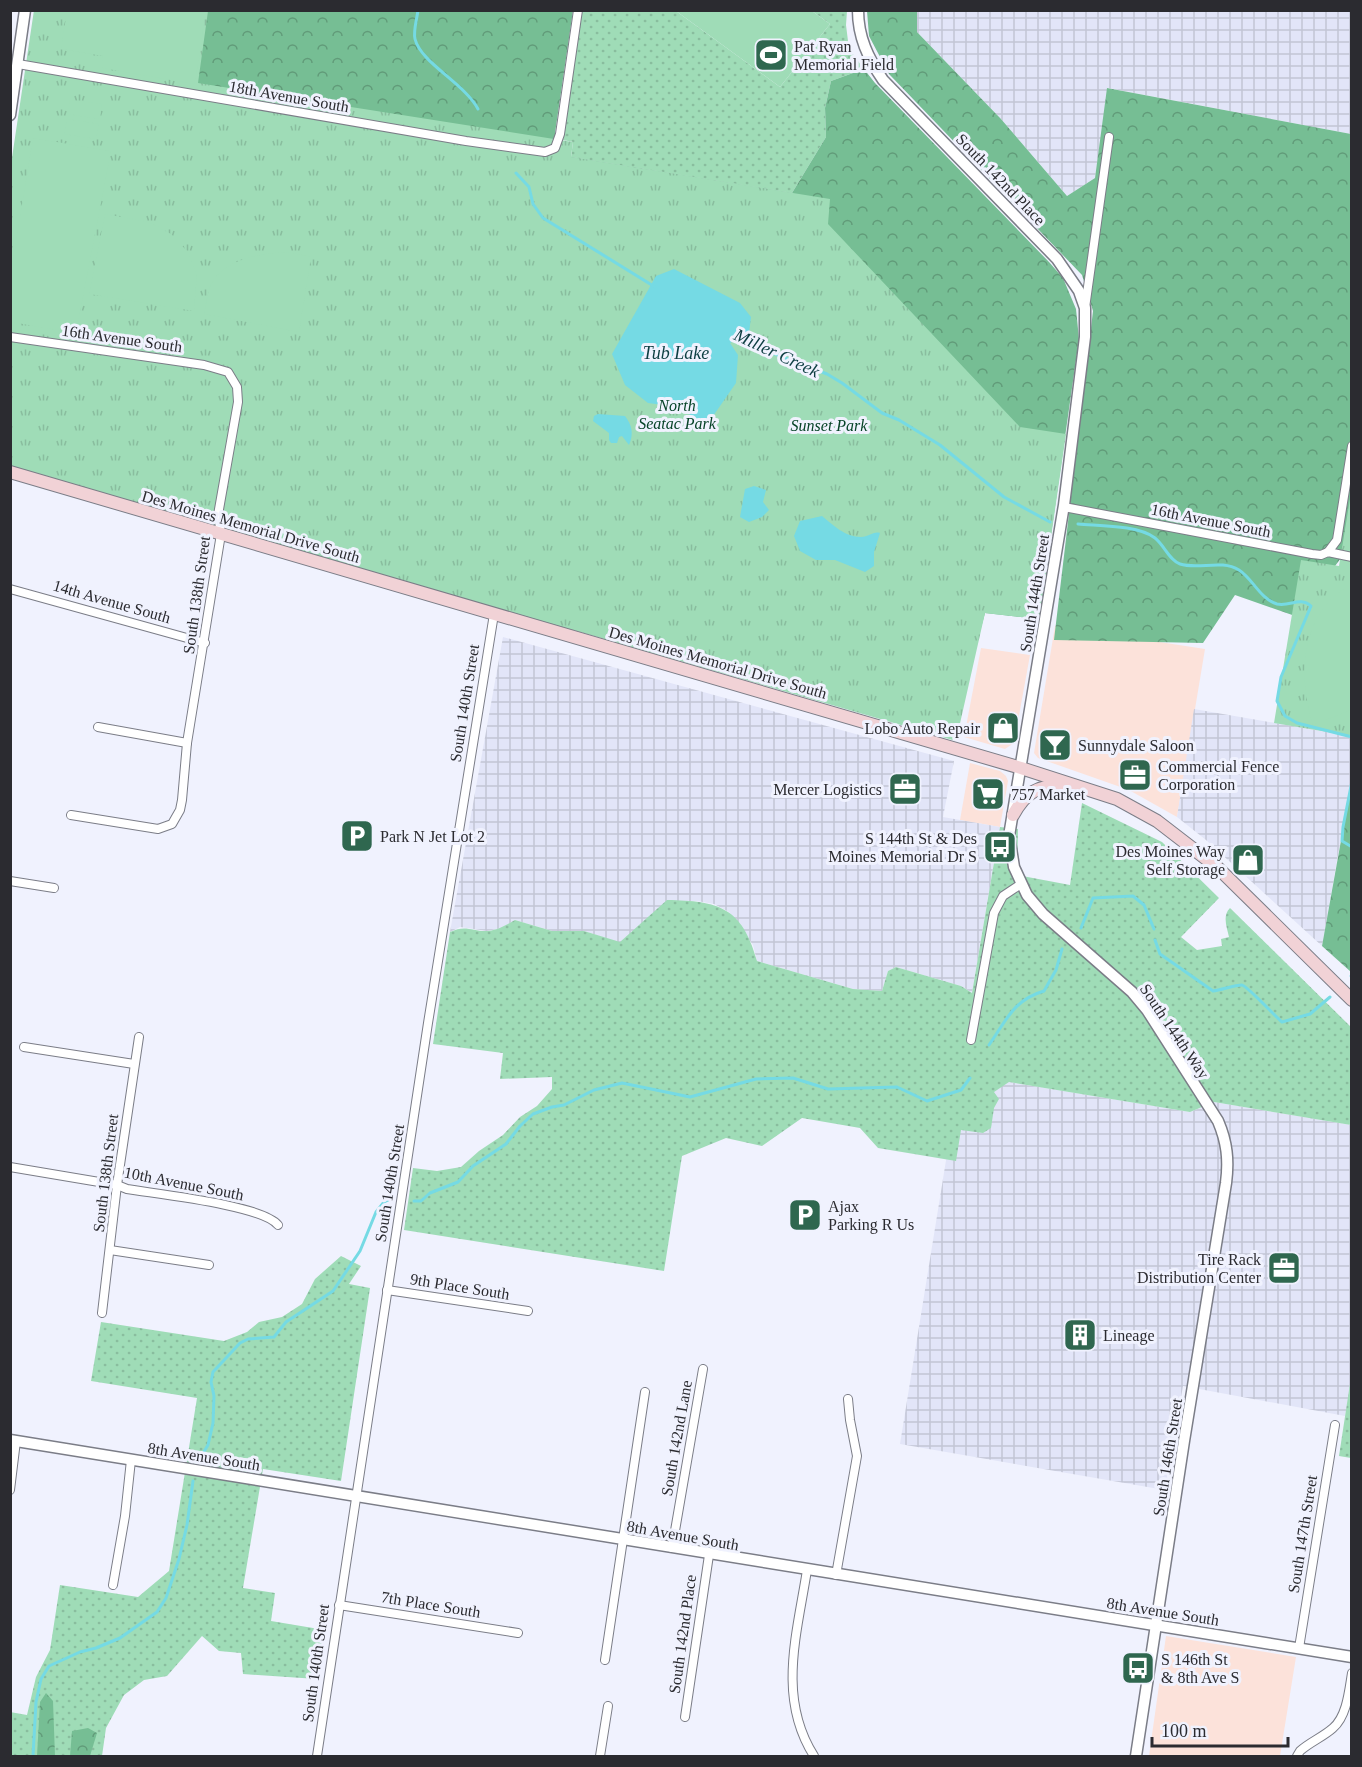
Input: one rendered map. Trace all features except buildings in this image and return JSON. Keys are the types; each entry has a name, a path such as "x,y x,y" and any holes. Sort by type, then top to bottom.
{"main road":[{"name":"Des Moines Memorial Drive South","path":"10,472 1021,768 1117,799 1157,821 1218,868 1352,1000"},
{"path":"1013,815 1029,793 1045,786 1067,783"}],"street":[{"path":"10,115 26,10"},
{"name":"18th Avenue South","path":"18,64 466,141 539,152 551,151 555,148 560,134 578,10"},
{"name":"South 142nd Place","path":"858,10 861,36 866,53 883,80 1057,259 1079,291 1085,308"},
{"name":"South 144th Street","path":"1021,884 1011,853 1009,836 1064,507 1085,338 1085,308 1109,136"},
{"name":"16th Avenue South","path":"10,337 204,365 228,372"},
{"name":"South 138th Street","path":"70,815 158,829 172,824 180,810 187,743 221,534 218,514 238,395 235,381 228,372"},
{"path":"1328,552 1337,540 1352,446"},
{"name":"16th Avenue South","path":"1064,507 1312,554 1321,555 1328,552 1352,557"},
{"name":"14th Avenue South","path":"10,589 205,643"},
{"name":"South 140th Street","path":"316,1756 494,614"},
{"path":"98,727 187,743"},
{"path":"10,881 54,888"},
{"path":"971,1040 994,913 1003,896 1021,884"},
{"name":"South 144th Way","path":"1021,884 1043,914 1120,980 1147,1010 1218,1121 1224,1136 1228,1162"},
{"name":"South 138th Street","path":"102,1313 117,1185 139,1037"},
{"path":"24,1047 134,1064"},
{"name":"South 146th Street","path":"1136,1756 1228,1162"},
{"name":"10th Avenue South","path":"10,1167 242,1209 271,1219 278,1225"},
{"path":"110,1250 209,1265"},
{"name":"9th Place South","path":"387,1290 528,1311"},
{"name":"South 142nd Lane","path":"672,1548 703,1369"},
{"path":"605,1660 645,1392"},
{"path":"836,1575 857,1456 848,1399"},
{"name":"South 147th Street","path":"1299,1648 1335,1425"},
{"path":"10,1490 13,1441"},
{"name":"8th Avenue South","path":"13,1441 1352,1657"},
{"path":"113,1585 132,1460"},
{"name":"South 142nd Place","path":"685,1718 710,1555"},
{"path":"807,1570 793,1661 792,1686 799,1726 814,1756"},
{"name":"7th Place South","path":"339,1605 518,1633"},
{"path":"1297,1756 1300,1751 1334,1728 1339,1721 1348,1696 1352,1673"},
{"path":"600,1756 608,1706"}],"shaded area":[{"path":"917,11 1351,11 1351,134 1108,88 1095,178 1067,196 1001,119 917,32"},
{"path":"1055,626 1205,649 1177,817 1129,790 1038,758 1034,753"},
{"path":"503,637 954,761 943,817 1000,827 972,993 961,986 896,967 888,971 882,991 853,989 757,961 753,945 729,912 714,904 697,901 667,901 620,943 584,931 552,931 515,920 502,928 487,931 460,927 450,932"},
{"path":"981,648 1030,655 1014,743 1005,749 964,737"},
{"path":"1194,709 1351,736 1351,781 1322,946 1206,840 1177,817"},
{"path":"970,763 1000,771 1006,776 1008,781 1000,827 960,820"},
{"path":"960,1074 1190,1112 1214,1102 1351,1125 1352,1377 1345,1416 1183,1386 1165,1490 900,1444"},
{"path":"1166,1636 1296,1657 1280,1756 1149,1756"}],"green space":[{"name":"North Seatac Park","path":"34,10 208,11 198,83 573,142 571,157 830,199 828,224 1020,427 1066,434 1039,619 985,613 956,741 11,467 10,171"},
{"name":"North Seatac Park","path":"202,10 573,11 555,133 571,157 792,193 826,137 825,108 831,81 864,69 1049,262 1063,278 1076,309 1079,339 1039,619 985,613 954,729 559,626 480,603 463,582 10,348 193,88"},
{"path":"67,11 205,11 194,84 102,68 103,56 61,49"},
{"path":"582,11 676,11 780,87 830,24 812,11 847,11 849,49 864,69 831,81 825,108 826,137 792,193 571,157 573,142 563,140"},
{"name":"Pat Ryan Memorial Field","path":"676,11 812,11 830,24 780,87"},
{"path":"867,11 917,11 917,32 1001,119 1067,196 1095,178 1107,88 1351,134 1351,552 1346,551 1298,617 1235,595 1203,643 1054,640 1093,311 1082,275 889,74 869,36"},
{"path":"70,100 102,104 100,119 67,114"},
{"path":"67,119 99,124 96,139 64,134"},
{"path":"33,138 111,151 76,333 11,322 11,271"},
{"path":"105,214 149,222 171,234 188,252 197,275 194,311 89,294"},
{"path":"288,252 311,257 299,332 204,314 210,287 223,270 243,259"},
{"path":"1351,493 1351,736 1274,723 1301,560 1339,566"},
{"path":"1351,583 1351,710 1313,725 1305,682 1309,639 1324,608"},
{"path":"1351,785 1351,972 1322,946"},
{"path":"1082,803 1162,842 1219,898 1181,937 1197,950 1222,946 1221,939 1229,937 1226,918 1230,908 1351,1027 1351,1125 1214,1102 1190,1112 1009,1082 994,1092 999,1099 994,1108 991,1128 983,1133 961,1130 956,1161 878,1148 860,1128 802,1118 762,1146 726,1138 682,1156 664,1271 404,1230 413,1168 437,1171 461,1167 479,1151 503,1135 520,1117 537,1106 552,1089 552,1077 500,1079 503,1053 433,1044 450,932 465,928 492,930 515,920 552,931 584,931 620,942 667,900 701,902 726,911 736,918 751,943 757,961 853,989 882,991 888,971 896,967 961,986 972,993 1000,827 1018,829 1017,875 1070,885"},
{"path":"341,1256 361,1266 349,1284 370,1288 341,1481 263,1469 243,1588 275,1593 271,1621 325,1630 317,1679 243,1674 241,1653 219,1651 202,1636 167,1676 144,1680 124,1695 106,1728 102,1756 11,1756 10,1712 27,1715 36,1677 50,1650 60,1585 138,1597 169,1571 197,1398 91,1381 101,1322 224,1341 247,1332 259,1322 282,1317 302,1304 315,1279"},
{"path":"1351,1377 1352,1458 1339,1456"},
{"path":"46,1693 53,1701 55,1756 37,1756 40,1702"},
{"path":"88,1728 97,1733 90,1756 70,1756 72,1731"}],"water":[{"name":"Tub Lake","path":"674,269 740,303 751,317 749,333 730,343 738,355 736,383 711,419 697,419 678,407 648,403 625,385 612,354 656,276"},
{"path":"598,414 625,416 632,430 629,445 622,436 619,437 617,443 611,443 609,433 593,421 594,416"},
{"path":"754,486 766,490 763,502 769,510 762,517 749,522 740,517 745,489"},
{"path":"822,516 850,535 861,537 880,533 874,552 874,566 865,572 835,560 816,560 800,551 794,536 800,521"}],"waterway":[{"name":"Miller Creek","path":"418,10 415,39 419,48 434,65 463,90 478,109"},
{"name":"Miller Creek","path":"516,173 529,187 533,204 543,218 655,287"},
{"name":"Miller Creek","path":"737,337 746,343 827,374 882,413 899,420 940,445 1004,497 1050,522"},
{"name":"Miller Creek","path":"1078,524 1118,527 1148,534 1155,538 1173,560 1180,564 1232,567 1244,574 1266,598 1277,604 1303,602 1311,606 1281,677 1277,701 1285,716 1297,723 1352,737"},
{"name":"Miller Creek","path":"1352,781 1342,841 1352,847"},
{"path":"1081,928 1093,898 1133,896 1144,905 1154,929"},
{"name":"Miller Creek","path":"1155,940 1160,954 1213,991 1245,986 1282,1022 1310,1014 1330,997"},
{"path":"989,1045 1017,1006 1033,995 1044,991 1056,970 1062,949"},
{"path":"414,1201 421,1201 430,1193 458,1182 473,1166 506,1144 533,1114 564,1105 594,1090 622,1083 690,1097 756,1079 793,1078 828,1089 897,1087 927,1101 961,1090 970,1078"},
{"path":"200,1458 208,1445 213,1423 214,1396 211,1382 213,1372 240,1343 248,1339 274,1337 286,1322 333,1291 360,1251 376,1212 384,1202 393,1198"},
{"path":"33,1756 36,1702 41,1679 49,1666 120,1638 157,1612 166,1598 187,1525 193,1481"}],"place":[{"name":"Pat Ryan Memorial Field","path":"771,55"},
{"name":"Lobo Auto Repair","path":"1003,728"},
{"name":"Sunnydale Saloon","path":"1055,745"},
{"name":"Commercial Fence Corporation","path":"1135,775"},
{"name":"Mercer Logistics","path":"905,789"},
{"name":"757 Market","path":"988,794"},
{"name":"Park N Jet Lot 2","path":"357,836"},
{"name":"S 144th St & Des Moines Memorial Dr S","path":"1000,847"},
{"name":"Des Moines Way Self Storage","path":"1248,860"},
{"name":"Ajax Parking R Us","path":"805,1215"},
{"name":"Tire Rack Distribution Center","path":"1284,1268"},
{"name":"Lineage","path":"1080,1335"},
{"name":"S 146th St & 8th Ave S","path":"1138,1668"}],"park label":[{"name":"Sunset Park","path":"829,425"}]}
